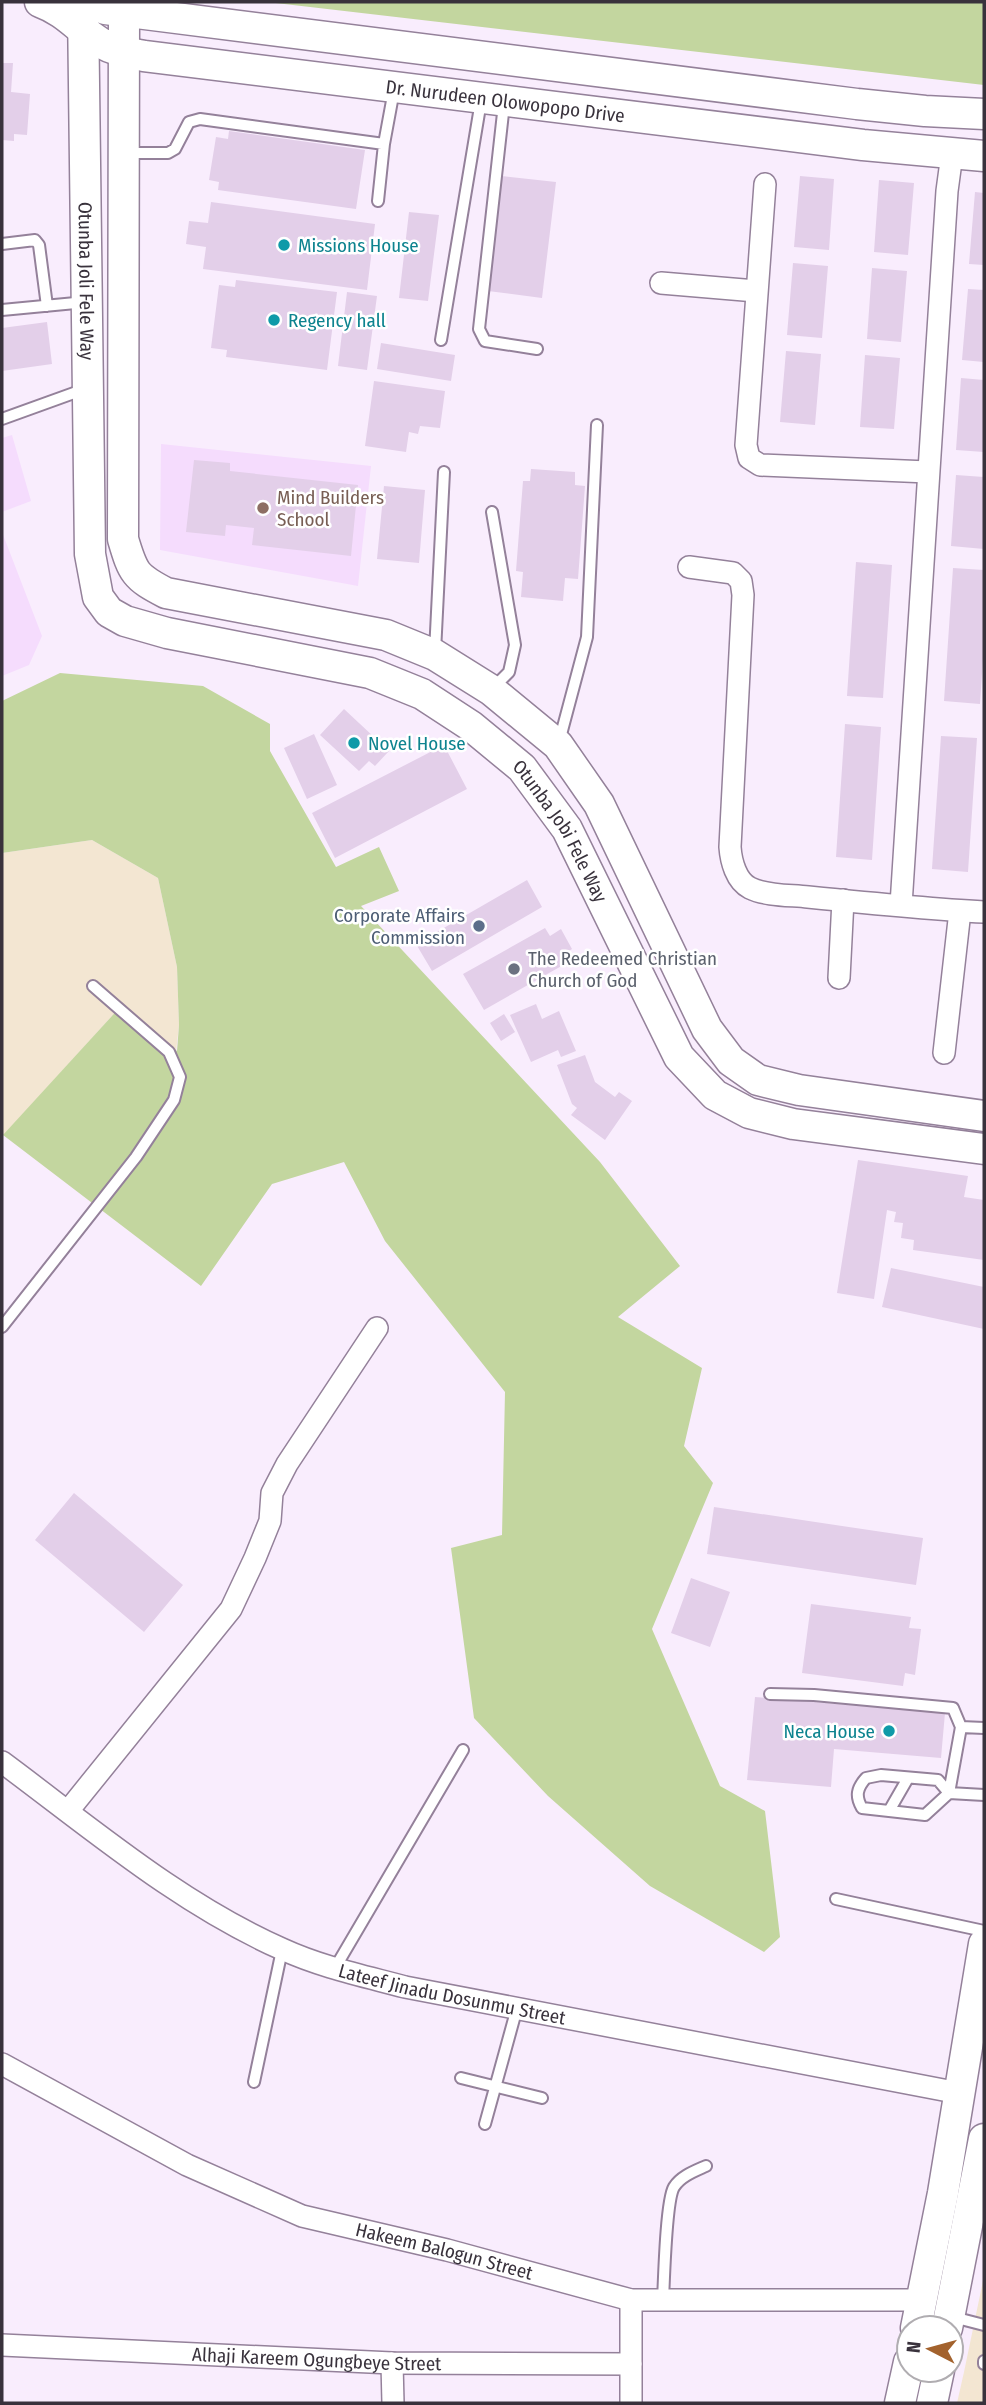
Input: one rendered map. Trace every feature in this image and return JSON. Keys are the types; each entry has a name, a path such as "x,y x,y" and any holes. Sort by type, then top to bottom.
{"street":[{"name":"Dr. Nurudeen Olowopopo Drive","path":"42,2 83,18 124,11 857,104 984,114"},
{"name":"Otunba Joli Fele Way","path":"123,539 124,11"},
{"name":"Dr. Nurudeen Olowopopo Drive","path":"83,18 98,41 123,51 874,146 984,156"},
{"name":"Otunba Joli Fele Way","path":"83,18 90,554"},
{"path":"901,905 947,191 952,154"},
{"path":"765,184 746,444 749,458 760,465 928,472"},
{"path":"661,283 756,291"},
{"path":"88,295 123,284"},
{"name":"Otunba Jobi Fele Way","path":"123,539 131,567 143,581 166,593 386,635 435,655 491,691 558,745 599,804 707,1029 731,1061 758,1080 799,1090 984,1115"},
{"name":"Otunba Jobi Fele Way","path":"90,554 98,597 109,612 125,621 180,636 370,673 422,694 471,726 522,768 567,828 679,1057 715,1095 749,1113 793,1125 984,1149"},
{"path":"689,567 733,573 741,581 743,596 731,861 748,888 762,892 984,912"},
{"path":"839,978 843,900"},
{"path":"944,1053 960,911"},
{"path":"865,1133 869,1099"},
{"path":"68,1811 231,1609 270,1521 272,1493 286,1464 377,1328"},
{"name":"Lateef Jinadu Dosunmu Street","path":"2,1762 195,1904 282,1950 405,1987 959,2093"},
{"name":"Hakeem Balogun Street","path":"2,2063 187,2165 302,2216 447,2250 631,2300 919,2314 943,2193 984,1944"},
{"path":"951,2314 976,2235 984,2138"},
{"path":"631,2300 631,2403"},
{"name":"Alhaji Kareem Ogungbeye Street","path":"2,2345 392,2364 631,2364"},
{"path":"392,2364 393,2403"},
{"path":"900,2403 904,2384"},
{"path":"932,2403 936,2384"}],"lane":[{"path":"379,201 384,144 395,87"},
{"path":"441,340 493,99"},
{"path":"493,99 479,329 485,341 537,349"},
{"path":"123,153 167,153 175,149 189,122 200,119 384,144"},
{"path":"2,244 29,239 35,240 39,245 47,306"},
{"path":"2,310 47,306 88,295"},
{"path":"2,419 89,387"},
{"path":"558,745 587,637 597,425"},
{"path":"435,655 444,472"},
{"path":"491,691 509,672 515,645 492,512"},
{"path":"2,1326 136,1157 174,1100 180,1077 169,1052 93,986"},
{"path":"770,1694 814,1695 953,1708 961,1727 949,1793 925,1815 862,1808 857,1800 858,1787 866,1778 881,1775 938,1780 949,1793 984,1795"},
{"path":"961,1727 984,1728"},
{"path":"335,1968 463,1750"},
{"path":"889,1811 908,1778"},
{"path":"836,1899 984,1931"},
{"path":"254,2082 282,1950"},
{"path":"485,2124 516,2008"},
{"path":"461,2078 542,2098"},
{"path":"663,2301 670,2204 674,2187 689,2174 706,2166"},
{"path":"965,2323 984,2325"}],"shaded area":[{"path":"12,435 31,501 2,512 2,438"},
{"name":"Mind Builders School","path":"161,444 371,466 358,586 160,550"},
{"path":"2,532 42,636 29,665 2,676"},
{"path":"92,840 158,878 177,967 179,1025 176,1052 122,1005 2,1137 2,853"},
{"path":"984,2276 984,2403 957,2403 961,2384 965,2384 965,2367"}],"green space":[{"path":"267,2 984,2 984,85"},
{"path":"60,673 203,686 270,724 270,751 336,867 379,847 399,891 361,906 600,1162 680,1266 618,1317 702,1368 684,1446 713,1483 652,1629 720,1786 765,1811 780,1937 764,1952 650,1886 548,1796 474,1718 451,1548 502,1535 505,1392 385,1241 344,1162 272,1184 201,1286 3,1135 122,1005 177,1051 177,967 158,878 92,840 2,853 2,701"}],"building":[{"path":"2,63 13,63 11,92 30,94 27,135 14,134 14,141 2,140"},
{"path":"229,131 365,150 356,209 218,190 219,182 209,180 216,137 228,139"},
{"path":"502,176 556,182 542,298 488,291"},
{"path":"800,176 834,179 829,250 794,247"},
{"path":"879,180 914,183 908,255 874,252"},
{"path":"975,192 984,193 984,265 969,264"},
{"name":"Missions House","path":"211,202 375,224 367,290 203,269 206,247 186,244 189,221 208,223"},
{"path":"409,212 439,215 428,301 399,298"},
{"path":"793,263 828,266 822,338 787,335"},
{"path":"872,268 907,271 901,342 867,339"},
{"name":"Regency hall","path":"236,280 337,292 327,370 226,357 227,350 211,348 219,285 235,287"},
{"path":"968,289 984,290 984,362 962,360"},
{"path":"347,292 377,296 367,370 338,366"},
{"path":"47,322 52,364 2,371 2,328"},
{"path":"381,343 455,355 451,381 377,369"},
{"path":"786,351 821,354 815,425 780,422"},
{"path":"865,355 900,358 894,429 860,427"},
{"path":"961,378 984,380 984,452 956,450"},
{"path":"374,381 445,391 440,428 420,426 418,434 409,432 406,452 365,446"},
{"path":"194,460 230,463 230,471 358,485 351,556 252,545 254,528 226,525 225,536 186,532"},
{"path":"531,469 575,472 575,485 585,486 578,579 565,578 563,601 521,597 523,572 516,571 523,481 530,481"},
{"path":"956,475 984,477 984,549 951,546"},
{"path":"384,486 425,490 419,563 377,559"},
{"path":"856,562 892,565 883,698 847,696"},
{"path":"953,568 984,570 984,643 980,704 944,701"},
{"name":"Novel House","path":"344,709 389,751 375,766 369,761 359,771 320,735"},
{"path":"845,724 881,727 872,860 836,857"},
{"path":"314,734 337,785 307,799 284,748"},
{"path":"941,736 977,738 968,872 932,869"},
{"path":"444,745 467,789 335,858 312,813"},
{"name":"Corporate Affairs Commission","path":"527,880 542,907 432,971 416,944"},
{"name":"The Redeemed Christian Church of God","path":"545,928 550,936 561,929 572,949 561,956 565,964 484,1010 463,974"},
{"path":"536,1004 542,1019 559,1011 576,1051 561,1057 558,1050 531,1062 510,1015"},
{"path":"504,1014 515,1032 501,1041 490,1023"},
{"path":"585,1055 595,1082 615,1097 619,1092 632,1101 605,1140 571,1115 577,1108 572,1104 557,1065"},
{"path":"858,1160 968,1176 964,1197 984,1200 984,1260 913,1250 914,1240 901,1238 903,1223 894,1222 896,1212 887,1210 874,1299 837,1293"},
{"path":"891,1268 984,1287 984,1329 882,1307"},
{"path":"74,1493 183,1585 144,1632 35,1540"},
{"path":"714,1507 923,1538 916,1585 707,1554"},
{"path":"691,1578 730,1592 710,1647 671,1633"},
{"path":"811,1604 911,1617 909,1628 921,1629 915,1675 905,1673 903,1686 802,1673"},
{"path":"755,1697 945,1713 941,1758 834,1749 831,1787 747,1780"}],"place":[{"name":"Missions House","path":"284,245"},
{"name":"Regency hall","path":"274,320"},
{"name":"Mind Builders School","path":"263,508"},
{"name":"Novel House","path":"354,743"},
{"name":"Corporate Affairs Commission","path":"479,926"},
{"name":"The Redeemed Christian Church of God","path":"514,969"},
{"name":"Neca House","path":"889,1731"}]}
